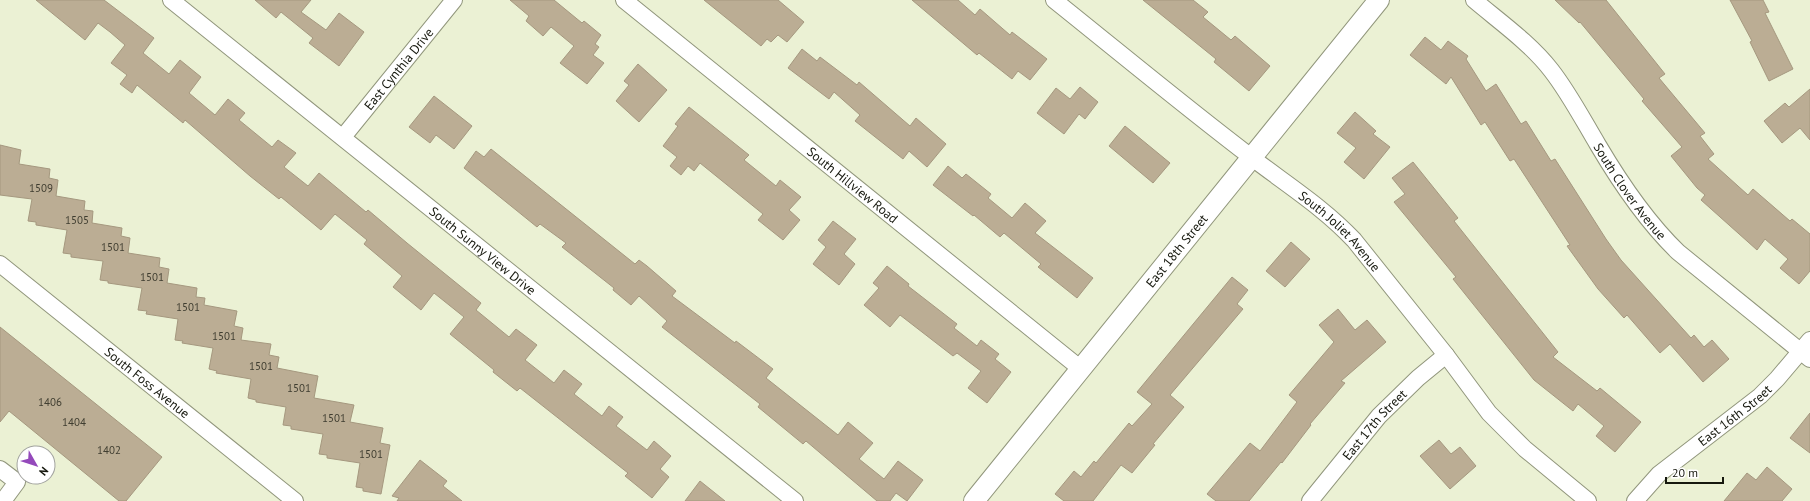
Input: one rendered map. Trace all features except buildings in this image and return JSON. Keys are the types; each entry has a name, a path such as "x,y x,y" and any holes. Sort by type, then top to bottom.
{"street":[{"name":"South Sunny View Drive","path":"171,0 343,136 795,501"},
{"name":"East Cynthia Drive","path":"343,136 454,0"},
{"name":"South Hillview Road","path":"624,0 1081,369"},
{"name":"South Joliet Avenue","path":"1054,0 1252,158 1303,194 1339,224 1354,240 1489,412 1505,430 1588,501"},
{"name":"East 18th Street","path":"974,501 1379,0"},
{"name":"South Clover Avenue","path":"1474,0 1512,31 1551,70 1578,111 1629,195 1662,237 1678,252 1807,350"},
{"name":"South Foss Avenue","path":"0,264 295,501"},
{"name":"East 16th Street","path":"1635,501 1659,474 1760,396 1807,350"},
{"name":"East 17th Street","path":"1310,501 1378,416 1418,378 1446,356"},
{"path":"0,468 17,482 3,501"}]}
